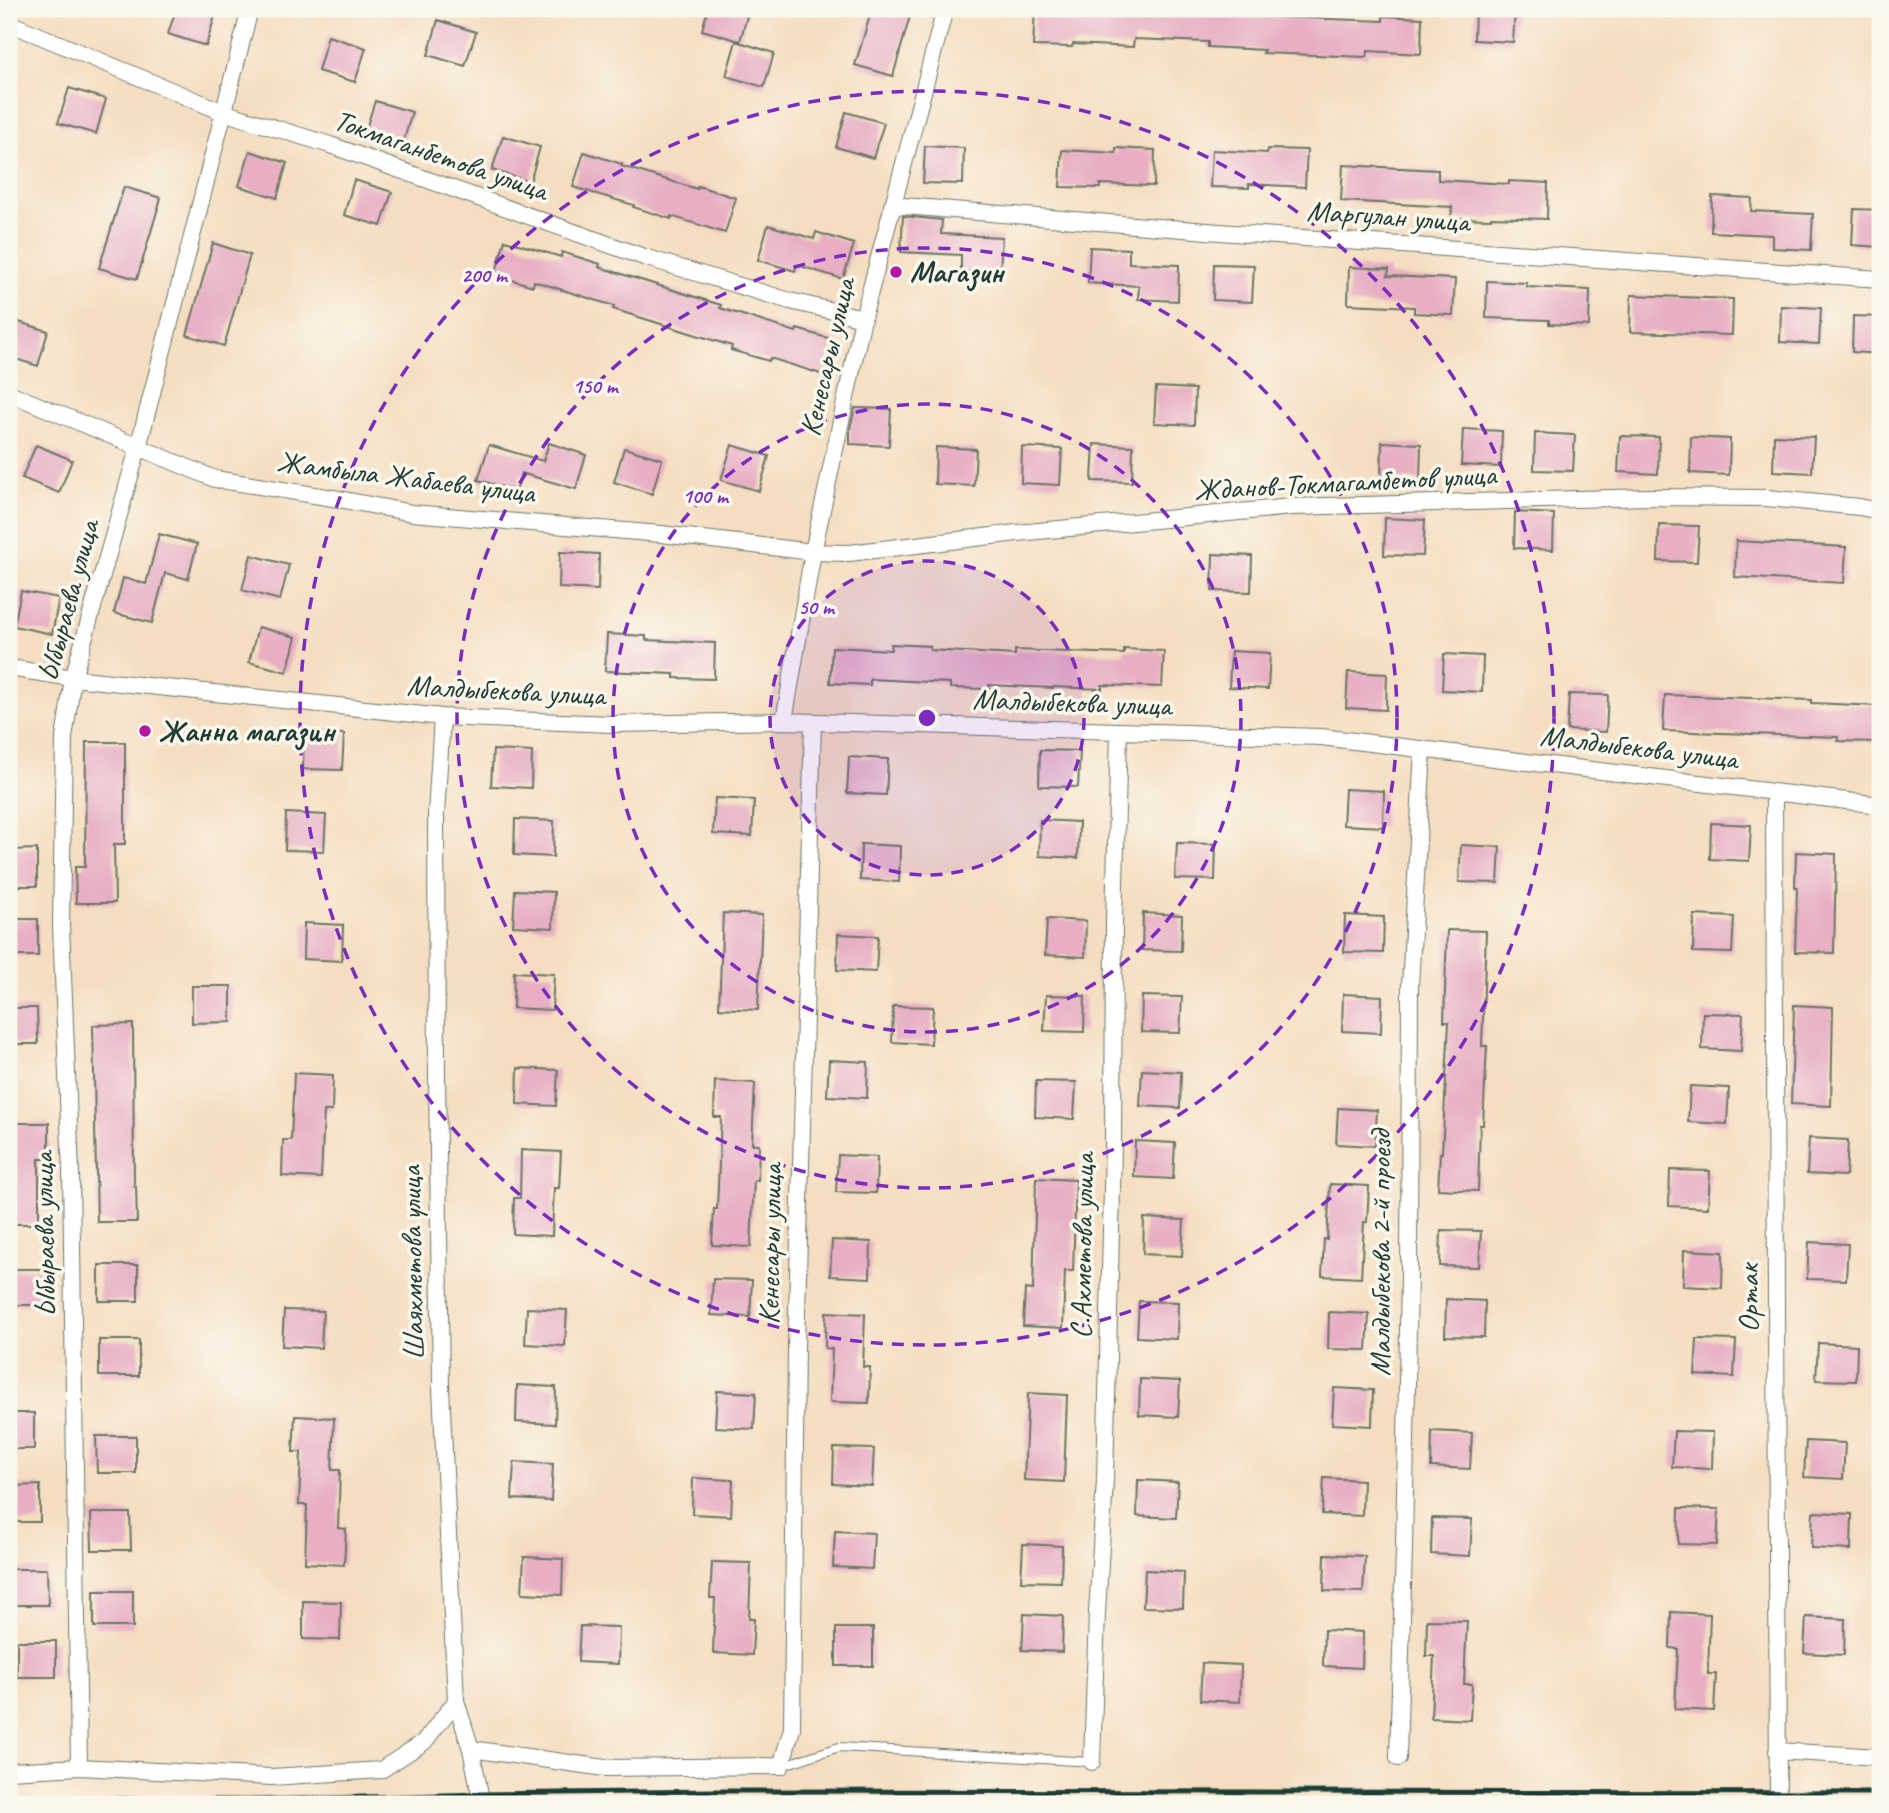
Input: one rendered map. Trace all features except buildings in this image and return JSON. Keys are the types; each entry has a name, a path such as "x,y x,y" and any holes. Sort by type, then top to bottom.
{"street":[{"name":"Ыбыраева улица","path":"79,1767 71,1172 61,926 64,738 73,678 138,448 250,9"},
{"name":"Кенесары улица","path":"784,721 813,552 863,318 945,9"},
{"name":"Токмаганбетова улица","path":"9,23 223,112 330,145 644,257 790,301 863,318"},
{"name":"Маргулан улица","path":"892,205 1233,233 1880,279"},
{"name":"Жамбыла Жабаева улица","path":"9,393 215,479 412,513 661,534 813,552"},
{"name":"Жданов-Токмагамбетов улица","path":"813,552 849,553 1017,533 1292,508 1648,497 1767,498 1880,511"},
{"name":"Малдыбекова улица","path":"9,668 73,678 442,717 612,724 784,721 1321,737 1880,805"},
{"name":"Шаяхметова улица","path":"442,717 436,815 441,1388 456,1701 471,1749 482,1804"},
{"name":"Кенесары улица","path":"781,1766 792,1729 796,1336 813,722"},
{"name":"С.Ахметова улица","path":"1092,1762 1105,1480 1119,731"},
{"name":"Малдыбекова 2-й проезд","path":"1398,1758 1405,1535 1410,986 1423,749"},
{"name":"Ортак","path":"1774,792 1778,1804"},
{"path":"9,1771 79,1767 272,1777 381,1770 425,1742 456,1701"},
{"path":"471,1749 605,1768 781,1766"},
{"path":"1777,1751 1880,1758"}],"lane":[{"path":"781,1766 839,1747 1092,1762"}],"railway":[{"path":"9,1797 247,1800 715,1791 1880,1793"}],"place":[{"name":"Магазин","path":"896,272"},
{"name":"Жанна магазин","path":"145,731"}]}
